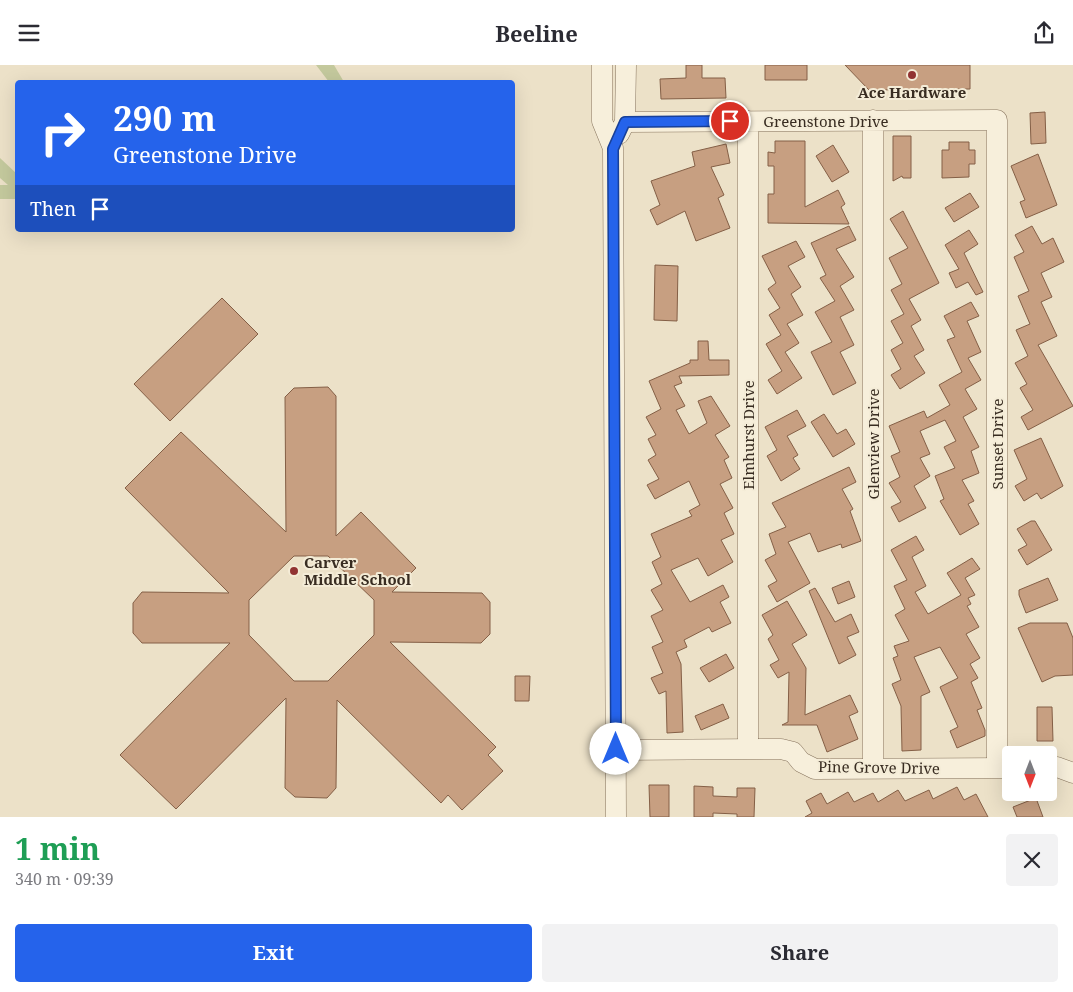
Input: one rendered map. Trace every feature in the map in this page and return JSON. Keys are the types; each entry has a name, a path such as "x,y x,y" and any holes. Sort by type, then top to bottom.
{"street":[{"path":"602,65 602,121 613,149 616,817"},
{"path":"613,149 625,122 626,65"},
{"name":"Glenview Drive","path":"873,120 873,768"},
{"name":"Greenstone Drive","path":"625,122 997,120"},
{"name":"Sunset Drive","path":"997,120 1004,746"},
{"name":"Elmhurst Drive","path":"748,121 748,749"},
{"name":"Pine Grove Drive","path":"616,749 781,749 793,752 801,762 815,769 1002,768"},
{"path":"1058,768 1073,773"}],"green space":[{"path":"316,65 334,65 343,80 327,80"},
{"path":"0,158 15,172 15,199 0,199 0,185 8,185 0,178"}],"building":[{"path":"686,65 702,65 702,78 725,78 726,98 661,99 660,79 686,78"},
{"path":"765,65 807,65 807,80 765,80"},
{"name":"Ace Hardware","path":"845,65 970,65 970,89 869,90"},
{"path":"1045,112 1046,143 1031,144 1030,113"},
{"path":"893,136 911,136 911,178 903,178 902,176 893,181"},
{"path":"775,141 805,141 805,207 838,190 845,204 841,207 849,224 768,223 768,194 774,194 774,166 768,166 768,152 775,153"},
{"path":"949,142 969,142 969,150 975,150 975,164 969,164 969,177 942,178 942,150 949,150"},
{"path":"726,144 730,163 711,167 724,195 718,198 730,228 696,241 685,211 657,225 650,210 660,205 651,181 695,166 692,152"},
{"path":"833,145 849,172 832,182 816,156"},
{"path":"1038,154 1057,205 1026,218 1020,202 1025,200 1011,166"},
{"path":"970,193 979,207 954,222 945,208"},
{"path":"903,211 939,283 909,299 921,320 911,326 924,350 914,356 925,373 900,389 891,375 901,369 891,350 903,343 891,321 904,314 891,290 902,284 889,258 908,248 890,219"},
{"path":"849,226 856,240 836,249 854,277 840,286 854,310 840,317 854,345 840,352 856,383 833,395 811,352 832,342 815,312 835,301 820,278 826,275 811,243"},
{"path":"1032,226 1042,244 1053,238 1064,262 1041,273 1052,297 1041,302 1057,336 1038,345 1073,406 1028,430 1021,417 1033,410 1020,388 1027,384 1015,363 1028,356 1016,330 1030,324 1018,296 1029,291 1014,257 1024,252 1015,235"},
{"path":"969,230 978,244 964,253 983,292 976,295 968,282 956,288 949,273 959,269 945,245"},
{"path":"796,241 805,257 788,266 801,287 791,294 803,315 787,324 799,343 785,352 802,378 777,394 768,380 782,371 766,344 781,335 769,315 780,308 768,289 776,283 762,256"},
{"path":"655,265 678,266 677,321 654,320"},
{"path":"222,298 258,334 170,421 134,384"},
{"path":"971,302 979,316 967,321 981,352 968,358 981,380 965,389 977,409 963,417 979,447 971,451 979,473 962,480 974,501 968,504 979,524 960,535 940,501 944,499 935,476 955,468 944,447 956,441 945,420 920,431 930,454 920,458 930,476 914,486 926,508 899,522 891,507 901,502 889,483 900,477 891,456 900,452 889,426 924,411 927,418 950,405 939,385 962,372 947,340 955,337 944,316"},
{"path":"698,341 708,341 709,360 729,360 729,375 679,376 682,383 674,386 685,406 676,410 689,434 707,423 698,401 711,396 730,426 715,435 729,457 724,460 732,478 720,484 733,508 724,513 734,534 721,540 733,562 708,576 698,558 671,570 690,602 723,585 729,597 720,602 731,623 712,632 709,627 684,640 687,647 676,652 681,664 683,732 667,733 666,691 659,694 651,678 663,673 652,647 663,642 651,616 663,610 651,590 662,584 652,562 661,557 651,534 692,516 689,511 700,505 689,481 655,499 647,485 659,479 648,460 656,455 648,439 656,435 646,417 661,409 649,381 690,363 690,360 698,360"},
{"path":"328,387 336,396 336,536 361,512 416,568 392,592 482,593 490,602 490,634 481,643 390,642 496,747 488,755 503,771 462,810 448,795 441,803 337,700 336,788 327,798 295,797 285,788 286,698 176,809 120,755 230,643 142,643 133,633 133,603 142,592 229,593 125,488 181,432 286,532 285,397 294,388","holes":["294,556 328,556 374,600 374,635 328,681 294,681 249,635 249,600"]},
{"path":"797,410 806,426 787,436 798,455 793,458 800,469 781,481 767,456 777,450 765,427"},
{"path":"824,414 837,434 846,429 855,444 833,457 811,422"},
{"path":"1041,438 1063,486 1041,499 1037,493 1024,501 1015,486 1027,479 1014,450"},
{"path":"849,467 856,482 842,489 853,509 850,511 861,541 842,548 841,544 818,552 810,533 788,542 810,583 777,602 768,586 777,581 765,560 776,554 769,534 786,527 772,503"},
{"path":"1031,521 1035,521 1052,550 1027,565 1018,550 1027,545 1017,529"},
{"path":"916,536 924,550 912,557 926,586 915,592 928,614 961,595 947,573 972,558 980,569 965,578 975,595 968,598 971,604 967,606 979,627 966,634 980,658 970,664 978,678 971,682 982,708 977,710 985,730 985,736 957,748 950,731 958,727 940,687 958,678 940,647 914,657 930,692 921,696 921,750 902,751 901,706 892,684 901,680 893,658 898,656 894,646 909,641 895,615 905,609 894,586 907,580 891,550"},
{"path":"1048,578 1058,600 1026,613 1019,590"},
{"path":"849,581 855,597 838,604 832,588"},
{"path":"815,588 835,622 851,614 859,632 847,637 856,655 839,664 809,591"},
{"path":"787,601 807,635 792,644 806,668 805,715 850,695 858,712 849,716 858,739 827,752 817,725 782,725 788,722 789,672 778,678 770,665 779,660 768,639 773,635 762,615"},
{"path":"1030,623 1067,623 1073,638 1073,675 1055,676 1042,682 1018,628"},
{"path":"726,654 734,668 709,682 700,668"},
{"path":"515,676 530,676 529,701 515,701"},
{"path":"723,704 729,718 701,730 695,716"},
{"path":"1037,707 1052,707 1053,741 1037,741"},
{"path":"649,785 669,785 669,817 650,817"},
{"path":"694,786 713,787 713,796 737,797 737,788 755,788 754,817 737,817 737,814 713,813 713,817 694,817"},
{"path":"957,787 964,800 976,794 988,817 805,817 812,813 806,801 821,793 827,804 848,792 854,802 873,793 878,802 898,790 905,801 929,790 933,799"},
{"path":"1028,801 1037,801 1043,817 1017,817 1013,807"}],"place":[{"name":"Ace Hardware","path":"912,75"},
{"name":"Carver Middle School","path":"294,571"}],"route":[{"path":"616,749 613,149 625,122 730,121"}]}
